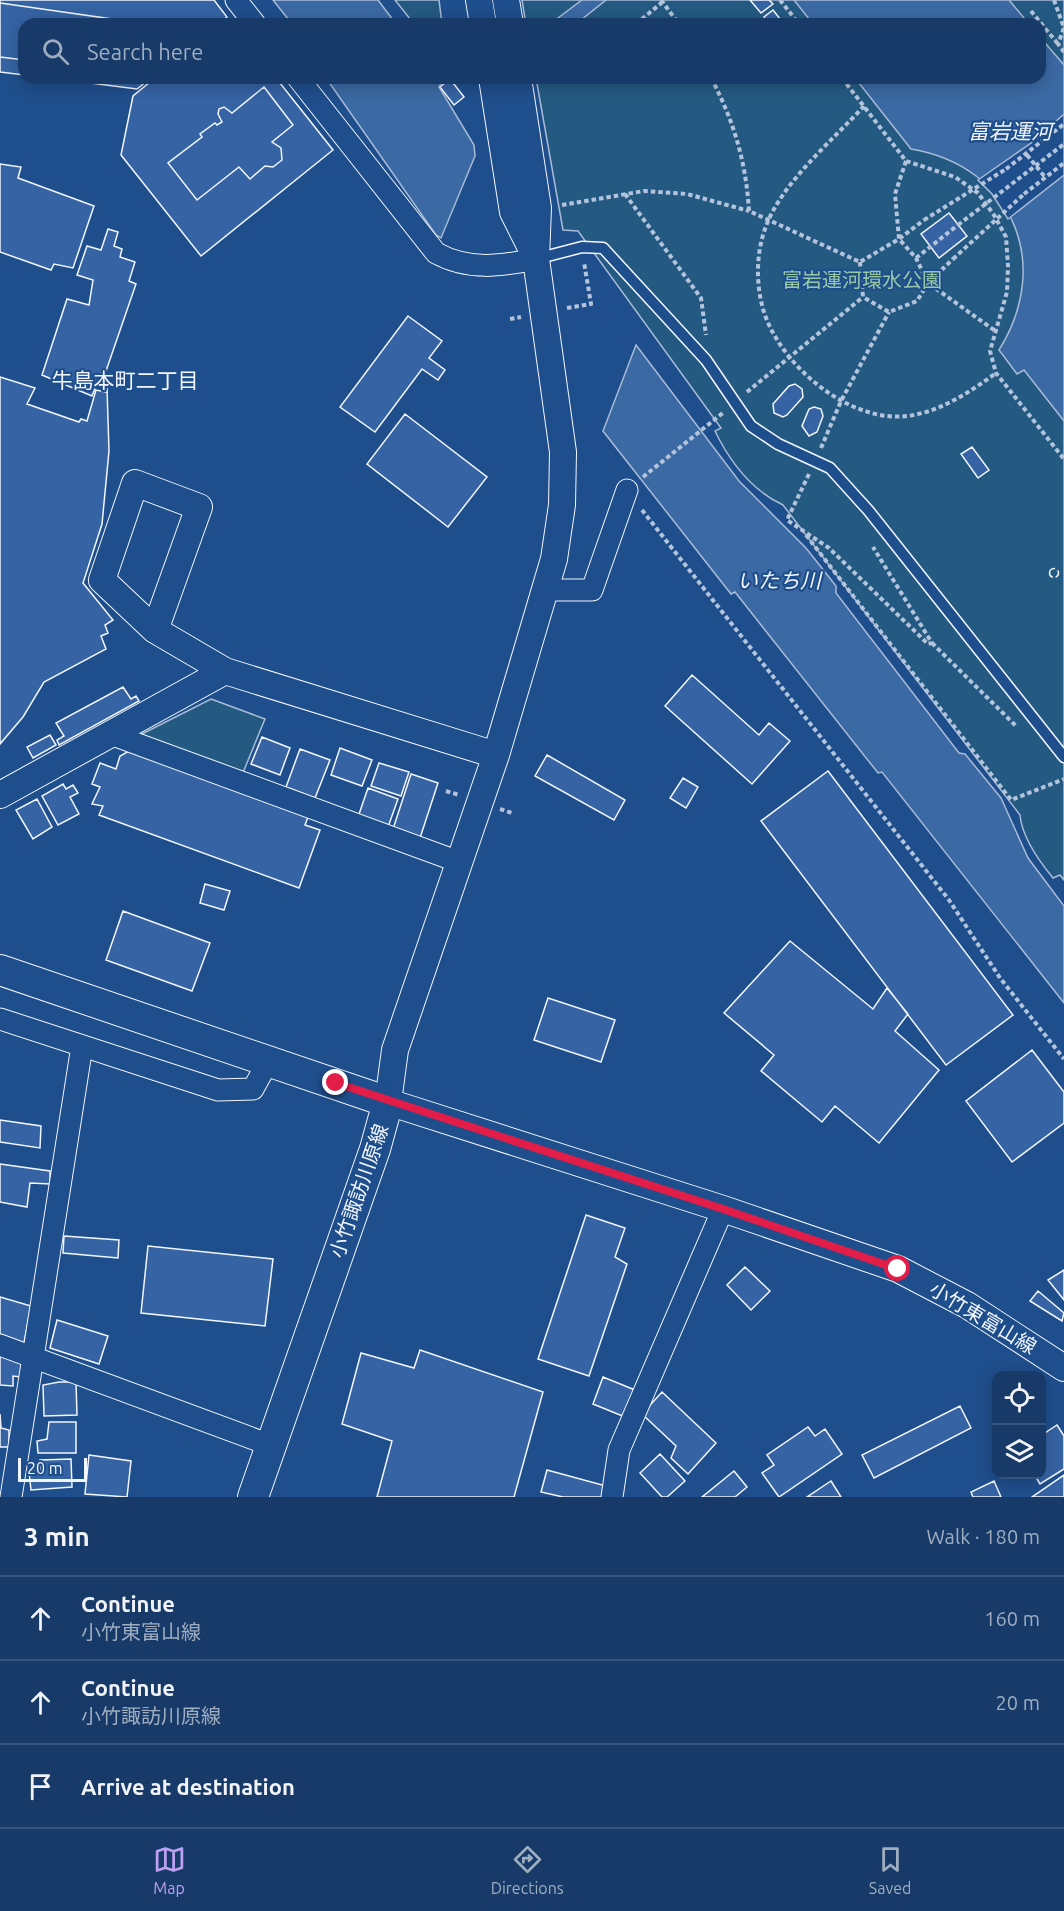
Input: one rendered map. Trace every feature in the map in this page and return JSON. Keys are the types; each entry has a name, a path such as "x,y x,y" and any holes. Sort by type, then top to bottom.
{"main road":[{"name":"小竹諏訪川原線","path":"0,970 388,1102 375,1149 253,1497"}],"street":[{"path":"236,0 250,18"},
{"path":"479,0 482,18"},
{"path":"506,0 509,18"},
{"path":"303,84 436,253 449,260 490,268 537,266"},
{"path":"493,84 513,212 537,266"},
{"path":"388,1102 398,1042 496,755 545,590 554,559 562,505 563,452 537,266 538,208 519,84"},
{"path":"155,630 199,507 135,483 102,580 155,630 225,670 496,755"},
{"path":"545,590 592,590 632,486"},
{"path":"0,795 113,735 225,670"},
{"path":"113,735 459,862"},
{"path":"0,1019 218,1090 253,1089 269,1060"},
{"path":"11,1497 82,1046"},
{"name":"小竹東富山線","path":"388,1102 723,1209 898,1269 967,1305 1064,1368"},
{"path":"612,1497 619,1450 723,1209"},
{"path":"0,1345 270,1445"}],"lane":[{"path":"537,266 582,247 603,248 706,360 751,426 778,444 830,468 868,510 1064,757"}],"path":[{"path":"780,0 794,18"},
{"path":"1054,0 1064,28 1058,44"},
{"path":"643,18 663,1 675,18"},
{"path":"1031,11 1037,18"},
{"path":"1046,29 1064,52"},
{"path":"714,84 727,108 741,149 749,211"},
{"path":"847,84 906,161 955,177 978,193 994,215 1006,237 1008,266 1003,309 994,330 990,351 996,373 1064,459"},
{"path":"864,106 776,204 768,221 758,260 758,287 764,312 790,356 824,391 845,403 879,414 906,416 936,409 975,388 996,373"},
{"path":"860,261 899,239 924,220 1027,155 1064,124"},
{"path":"916,258 1064,144"},
{"path":"1027,155 1045,177"},
{"path":"906,161 895,194 899,239 916,258 928,283 994,330"},
{"path":"863,297 889,312 917,301 928,283 953,259 1045,177 1064,163"},
{"path":"538,208 644,191 687,194 749,211 860,261"},
{"path":"624,193 701,298 706,326 706,360"},
{"path":"860,261 863,297"},
{"path":"863,297 711,424 632,486 949,900 1000,978 1064,1059"},
{"path":"802,530 1011,800 1064,779"},
{"path":"932,643 1020,731"}],"green space":[{"path":"395,0 439,0 441,18 409,18"},
{"name":"富岩運河環水公園","path":"522,0 1064,0 1064,880 1060,875 1053,878 1042,864 1028,841 1020,815 783,505 751,483 727,454 715,431 721,428 578,231 563,230 537,84 1046,84 1046,18 525,18"},
{"path":"211,699 265,719 242,775 136,737"}],"water":[{"path":"273,0 378,0 392,18 287,18"},
{"path":"582,0 606,0 584,18 558,18"},
{"path":"794,0 1009,0 1024,18 808,18"},
{"name":"富岩運河","path":"1046,44 1064,65 1064,421 1024,370 1017,374 999,350 1015,317 1022,285 1022,253 1014,224 998,197 975,175 946,159 911,149 860,84 1046,84"},
{"path":"330,84 441,84 439,87 474,145 475,156 441,238 436,235"},
{"name":"いたち川","path":"636,345 739,481 806,548 836,586 836,593 959,753 965,754 1001,798 1028,858 1064,906 1064,1003 882,772 878,773 735,592 731,594 603,431"}],"pier":[{"path":"1064,114 1064,175 1008,219 992,194 978,180 1034,141"}],"building":[{"path":"0,0 214,0 227,17 18,18 18,74 0,72"},
{"path":"750,0 769,0 773,4 761,13"},
{"path":"0,3 105,18 18,18 18,59 0,57"},
{"path":"773,10 779,18 765,18"},
{"path":"98,84 143,84 137,89"},
{"path":"148,84 281,84 333,150 201,256 121,155 133,96"},
{"path":"444,84 454,84 464,97 454,105 440,87"},
{"path":"264,87 293,125 272,142 281,148 282,160 273,167 265,166 250,179 239,167 197,200 168,163 202,137 200,134 215,123 217,125 222,122 218,114 219,109 224,107 232,113"},
{"path":"0,164 21,167 18,178 94,206 73,268 54,264 51,270 0,252"},
{"path":"949,213 967,236 939,258 921,234"},
{"path":"108,229 118,232 114,246 122,249 120,257 135,262 129,281 136,284 106,371 102,371 92,396 42,375 67,299 89,305 93,280 77,275 87,246 101,250"},
{"path":"408,316 442,341 429,358 445,370 438,380 422,369 375,432 340,407"},
{"path":"0,377 35,388 27,404 79,422 81,419 87,421 96,390 106,392 107,388 109,451 102,524 83,583 113,620 105,625 108,633 101,636 106,649 44,682 23,717 0,744"},
{"path":"795,384 802,389 803,397 787,415 783,417 774,413 773,404 789,386"},
{"path":"814,407 821,409 823,416 817,432 809,436 802,426 809,409"},
{"path":"405,414 487,477 448,527 367,464"},
{"path":"972,447 989,470 978,478 961,454"},
{"path":"692,675 759,735 769,723 790,741 752,784 665,706"},
{"path":"123,687 131,699 136,696 139,701 59,745 57,740 64,736 56,723"},
{"path":"50,735 56,745 33,758 27,747"},
{"path":"262,737 290,748 280,775 251,764"},
{"path":"340,748 372,760 362,786 331,775"},
{"path":"300,749 330,760 315,798 286,787"},
{"path":"129,751 308,817 305,825 320,830 299,888 99,815 103,806 92,804 100,787 92,784 100,763 116,769 120,756"},
{"path":"547,755 625,800 614,820 535,776"},
{"path":"379,763 409,772 401,796 371,786"},
{"path":"828,771 1013,1015 946,1065 761,821"},
{"path":"411,774 438,783 420,838 393,829"},
{"path":"683,778 698,787 686,808 670,798"},
{"path":"63,784 66,789 73,785 78,793 70,797 79,814 58,825 42,796"},
{"path":"368,788 398,799 388,827 358,817"},
{"path":"37,799 52,827 33,839 16,810"},
{"path":"205,884 230,891 224,910 200,903"},
{"path":"123,911 210,943 192,991 106,960"},
{"path":"790,941 873,1009 887,988 908,1014 895,1031 939,1070 879,1143 835,1106 822,1122 761,1071 774,1055 724,1013"},
{"path":"548,998 615,1020 601,1062 534,1040"},
{"path":"1032,1050 1064,1092 1064,1123 1012,1162 966,1101"},
{"path":"0,1120 41,1126 40,1148 0,1142"},
{"path":"0,1164 50,1171 50,1184 30,1183 27,1207 0,1202"},
{"path":"586,1215 625,1228 615,1257 627,1264 589,1376 538,1359"},
{"path":"64,1236 119,1240 118,1258 63,1253"},
{"path":"148,1246 273,1259 265,1326 141,1313"},
{"path":"745,1267 770,1291 751,1310 727,1285"},
{"path":"1064,1270 1064,1300 1048,1280"},
{"path":"1038,1291 1064,1313 1062,1321 1030,1301"},
{"path":"0,1297 31,1306 24,1343 0,1334"},
{"path":"57,1320 108,1336 99,1364 50,1348"},
{"path":"420,1350 543,1392 514,1497 377,1497 392,1441 342,1424 361,1353 414,1368"},
{"path":"0,1353 22,1361 21,1377 13,1376 13,1386 0,1385"},
{"path":"603,1377 635,1390 625,1417 593,1404"},
{"path":"76,1382 77,1415 44,1416 43,1385"},
{"path":"662,1392 716,1443 688,1474 671,1458 676,1446 642,1414"},
{"path":"960,1406 971,1428 874,1478 862,1455"},
{"path":"0,1414 1,1428 9,1430 9,1447 0,1447"},
{"path":"49,1422 76,1422 76,1453 38,1453 37,1441 47,1439"},
{"path":"1057,1425 1064,1436 1064,1469 1040,1484 1037,1479 1046,1479 1046,1432"},
{"path":"808,1427 815,1436 825,1429 842,1454 779,1497 762,1473 774,1465 767,1455"},
{"path":"660,1454 685,1481 667,1497 662,1497 640,1473"},
{"path":"89,1455 131,1461 127,1497 85,1494"},
{"path":"71,1459 72,1487 31,1490 29,1472 40,1471 40,1460"},
{"path":"547,1470 606,1486 603,1497 563,1497 541,1492"},
{"path":"734,1471 747,1487 735,1497 702,1497"},
{"path":"1064,1475 1064,1497 1032,1497"},
{"path":"831,1481 841,1497 807,1497"},
{"path":"994,1481 1001,1497 973,1497 971,1492"}],"fence":[{"path":"1054,568 1059,573 1054,578 1049,573 1054,568"}],"district":[{"name":"牛島本町二丁目","path":"125,381"}],"route":[{"path":"336,1083 388,1102 723,1209 898,1269"}]}
